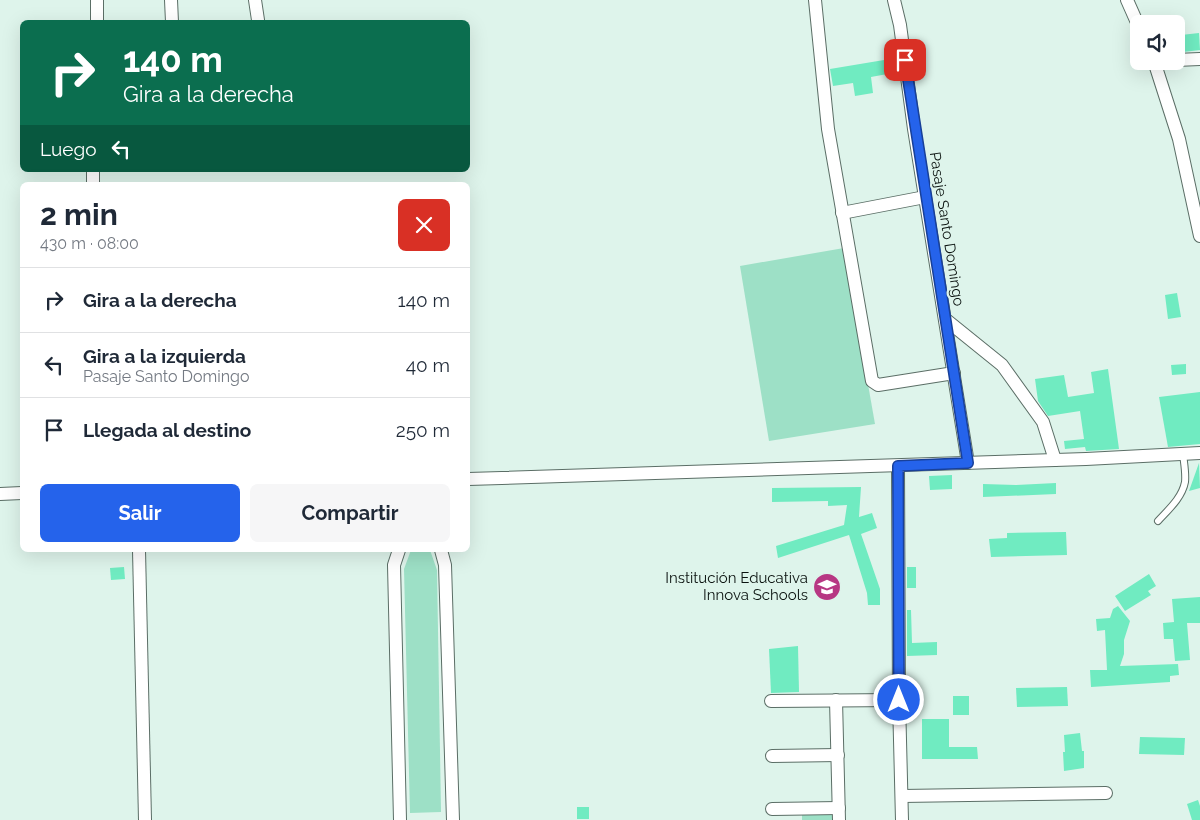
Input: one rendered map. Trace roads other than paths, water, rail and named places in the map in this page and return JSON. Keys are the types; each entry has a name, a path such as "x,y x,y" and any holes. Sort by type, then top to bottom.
{"street":[{"path":"97,0 97,20"},
{"path":"172,20 171,0 177,0"},
{"path":"255,0 258,20"},
{"path":"815,0 828,129 872,381 878,385 954,372"},
{"name":"Pasaje Santo Domingo","path":"894,0 900,26 925,197 968,463"},
{"path":"1127,0 1134,15"},
{"path":"1185,60 1200,59"},
{"path":"1157,70 1179,138 1200,236"},
{"path":"842,213 925,197"},
{"path":"945,320 1002,365 1044,422 1055,460"},
{"path":"470,479 898,466 1200,453"},
{"path":"898,466 899,700 902,820"},
{"path":"0,494 20,493"},
{"path":"139,552 145,820"},
{"path":"399,552 394,565 400,820"},
{"path":"442,552 445,565 453,820"},
{"path":"772,809 798,814 839,814 836,700"},
{"path":"771,701 899,700"},
{"path":"772,756 838,755"},
{"path":"902,796 1106,793"}],"lane":[{"path":"1158,521 1175,503 1182,491 1185,482 1183,454"}],"place":[{"name":"Institución Educativa Innova Schools","path":"827,587"}]}
